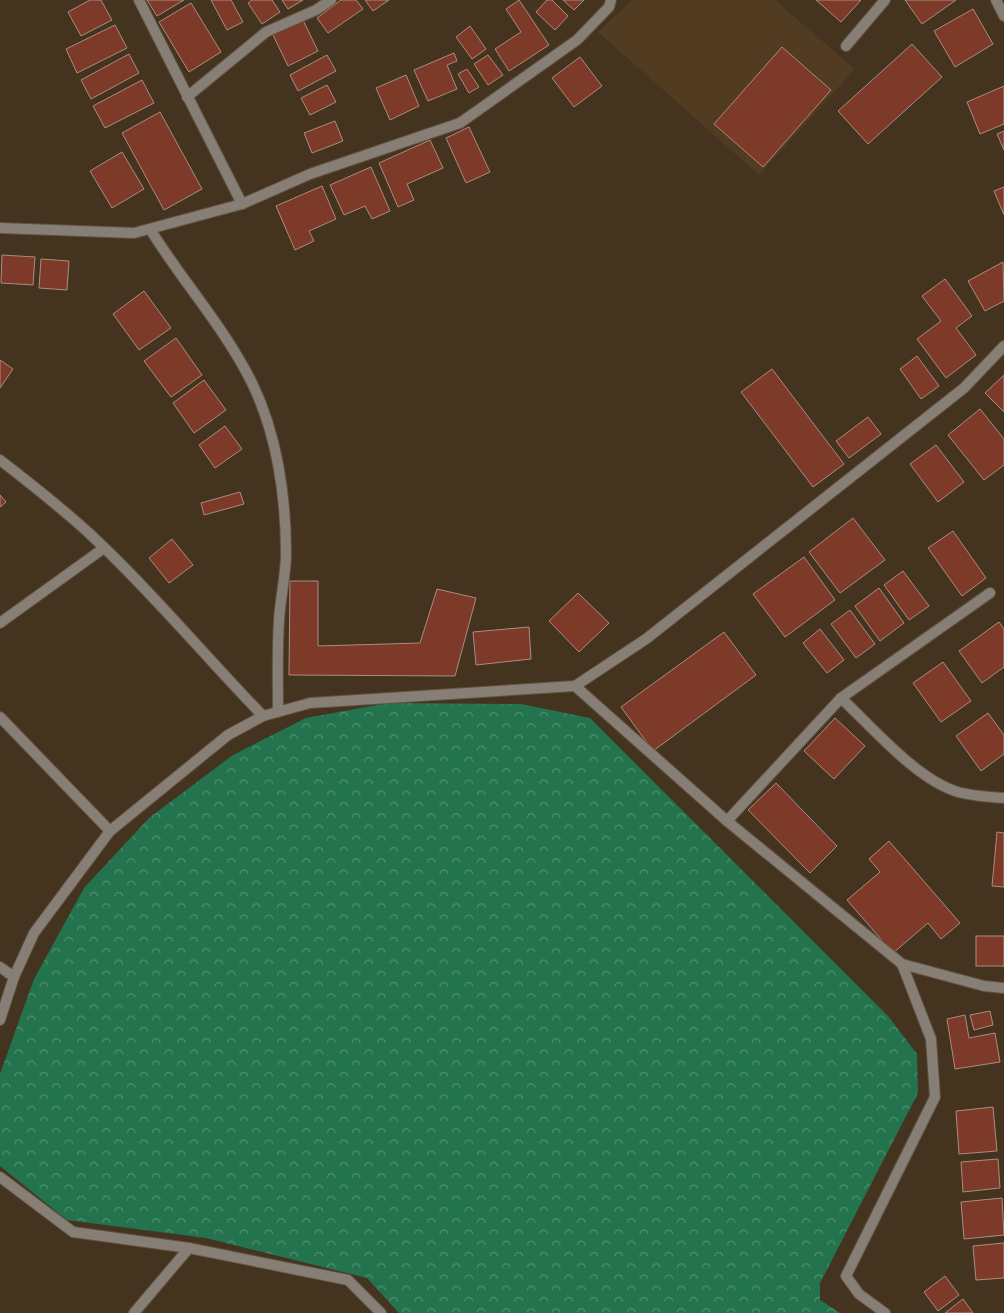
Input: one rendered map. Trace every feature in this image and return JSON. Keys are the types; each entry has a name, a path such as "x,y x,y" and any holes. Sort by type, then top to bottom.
{"street":[{"path":"139,0 242,204"},
{"path":"187,97 266,32 316,10 330,0"},
{"path":"0,228 134,233 242,204 310,174 460,122 577,40 609,7 611,0"},
{"path":"846,46 885,0"},
{"path":"996,0 1004,16"},
{"path":"150,228 170,262 224,336 252,383 268,424 281,486 286,554 279,621 278,712"},
{"path":"0,1020 14,977 34,932 110,831 228,736 264,716 310,703 575,686 646,639 956,394 1004,346"},
{"path":"0,460 32,484 104,548 264,716"},
{"path":"0,623 104,548"},
{"path":"727,821 841,698 990,593"},
{"path":"575,686 727,821 902,964 984,986 1004,988"},
{"path":"841,698 913,766 936,782 972,795 1004,798"},
{"path":"0,717 110,831"},
{"path":"885,1313 859,1294 846,1276 935,1097 931,1039 902,964"},
{"path":"0,967 14,977"},
{"path":"0,1178 73,1232 188,1248 348,1280 381,1313"},
{"path":"134,1313 188,1248"}],"shaded area":[{"path":"632,0 775,0 855,69 759,175 598,32"}],"green space":[{"path":"388,703 521,704 590,718 888,1016 917,1054 918,1093 820,1283 820,1300 840,1313 399,1313 367,1278 206,1238 67,1220 0,1166 0,1074 34,979 84,888 149,818 233,755 306,718"}],"building":[{"path":"90,0 101,0 112,20 81,36 68,12"},
{"path":"147,0 184,0 157,16"},
{"path":"211,0 231,0 243,22 227,30"},
{"path":"252,0 272,0 280,12 262,24 248,3"},
{"path":"282,0 303,0 288,9"},
{"path":"341,0 356,0 363,9 328,33 317,18"},
{"path":"365,0 389,0 373,11"},
{"path":"519,0 549,45 509,71 495,49 521,32 506,9"},
{"path":"547,0 552,0 568,16 555,30 536,12"},
{"path":"563,0 584,0 574,10"},
{"path":"816,0 861,0 841,22"},
{"path":"905,0 956,0 922,24"},
{"path":"191,3 221,52 189,72 159,22"},
{"path":"973,9 993,44 955,67 934,31"},
{"path":"302,18 318,51 288,66 272,33"},
{"path":"115,25 127,48 77,73 66,49"},
{"path":"470,26 486,49 472,59 456,37"},
{"path":"912,44 942,77 868,144 838,111"},
{"path":"782,47 831,90 763,167 714,124"},
{"path":"454,53 457,61 447,65 457,89 428,101 414,70"},
{"path":"129,54 139,73 91,99 81,80"},
{"path":"327,55 336,71 298,91 290,75"},
{"path":"488,55 503,75 488,85 474,64"},
{"path":"580,57 602,86 574,107 552,78"},
{"path":"467,69 479,87 469,93 458,74"},
{"path":"406,75 419,106 390,120 376,88"},
{"path":"142,80 154,103 105,128 93,106"},
{"path":"327,85 336,102 310,115 301,98"},
{"path":"1004,86 1004,124 980,134 967,102"},
{"path":"160,112 202,189 164,210 122,133"},
{"path":"335,121 343,141 312,153 304,133"},
{"path":"469,127 490,172 466,183 446,138"},
{"path":"1004,131 1004,150 997,134"},
{"path":"430,140 443,168 407,184 414,200 398,207 379,163"},
{"path":"122,152 144,189 112,208 90,171"},
{"path":"371,167 390,211 372,219 365,206 344,215 330,185"},
{"path":"322,186 336,219 309,231 314,241 295,250 276,206"},
{"path":"1004,187 1004,215 994,191"},
{"path":"2,255 35,257 33,285 1,283"},
{"path":"41,259 69,261 67,290 39,288"},
{"path":"1003,262 1004,301 985,311 968,281"},
{"path":"945,279 972,316 956,328 976,355 946,378 917,339 941,321 922,296"},
{"path":"144,291 171,328 139,350 113,314"},
{"path":"176,338 202,375 171,397 144,361"},
{"path":"917,356 939,386 921,399 900,369"},
{"path":"0,360 13,369 0,388"},
{"path":"772,369 844,464 813,487 741,392"},
{"path":"1004,375 1004,412 985,393"},
{"path":"204,380 226,410 194,433 173,403"},
{"path":"980,409 1004,439 1004,465 984,480 948,435"},
{"path":"868,417 881,434 849,458 836,441"},
{"path":"225,426 242,449 215,468 199,445"},
{"path":"936,445 964,482 938,502 910,464"},
{"path":"240,492 244,504 204,515 201,503"},
{"path":"0,495 6,502 0,507"},
{"path":"853,518 885,560 840,593 809,552"},
{"path":"953,531 986,578 962,596 928,548"},
{"path":"172,539 193,565 169,583 149,558"},
{"path":"804,557 835,600 785,637 753,594"},
{"path":"903,571 929,606 909,620 884,585"},
{"path":"290,581 318,581 318,646 420,643 437,589 476,598 455,676 289,675"},
{"path":"879,588 904,623 880,641 855,606"},
{"path":"578,593 609,623 579,652 549,621"},
{"path":"850,610 875,644 856,658 831,624"},
{"path":"999,622 1004,629 1004,667 982,683 959,651"},
{"path":"529,627 531,659 476,665 473,632"},
{"path":"820,629 844,660 827,673 803,643"},
{"path":"724,632 756,675 653,751 621,707"},
{"path":"943,662 971,701 941,722 913,683"},
{"path":"988,713 1004,735 1004,754 981,771 956,736"},
{"path":"835,718 865,746 834,779 804,751"},
{"path":"776,783 837,846 810,873 748,810"},
{"path":"997,832 1004,833 1004,887 992,886"},
{"path":"889,841 960,923 941,939 928,923 893,953 847,900 880,872 869,859"},
{"path":"976,936 1004,936 1004,966 976,966"},
{"path":"990,1011 993,1025 974,1030 970,1015"},
{"path":"965,1015 969,1038 995,1033 1000,1062 955,1069 947,1019"},
{"path":"993,1107 997,1151 959,1154 956,1111"},
{"path":"998,1159 1000,1188 963,1192 961,1162"},
{"path":"1002,1198 1004,1235 964,1239 961,1202"},
{"path":"1004,1243 1004,1278 976,1280 973,1246"},
{"path":"945,1276 959,1295 938,1311 924,1292"},
{"path":"963,1299 973,1313 945,1313"}]}
